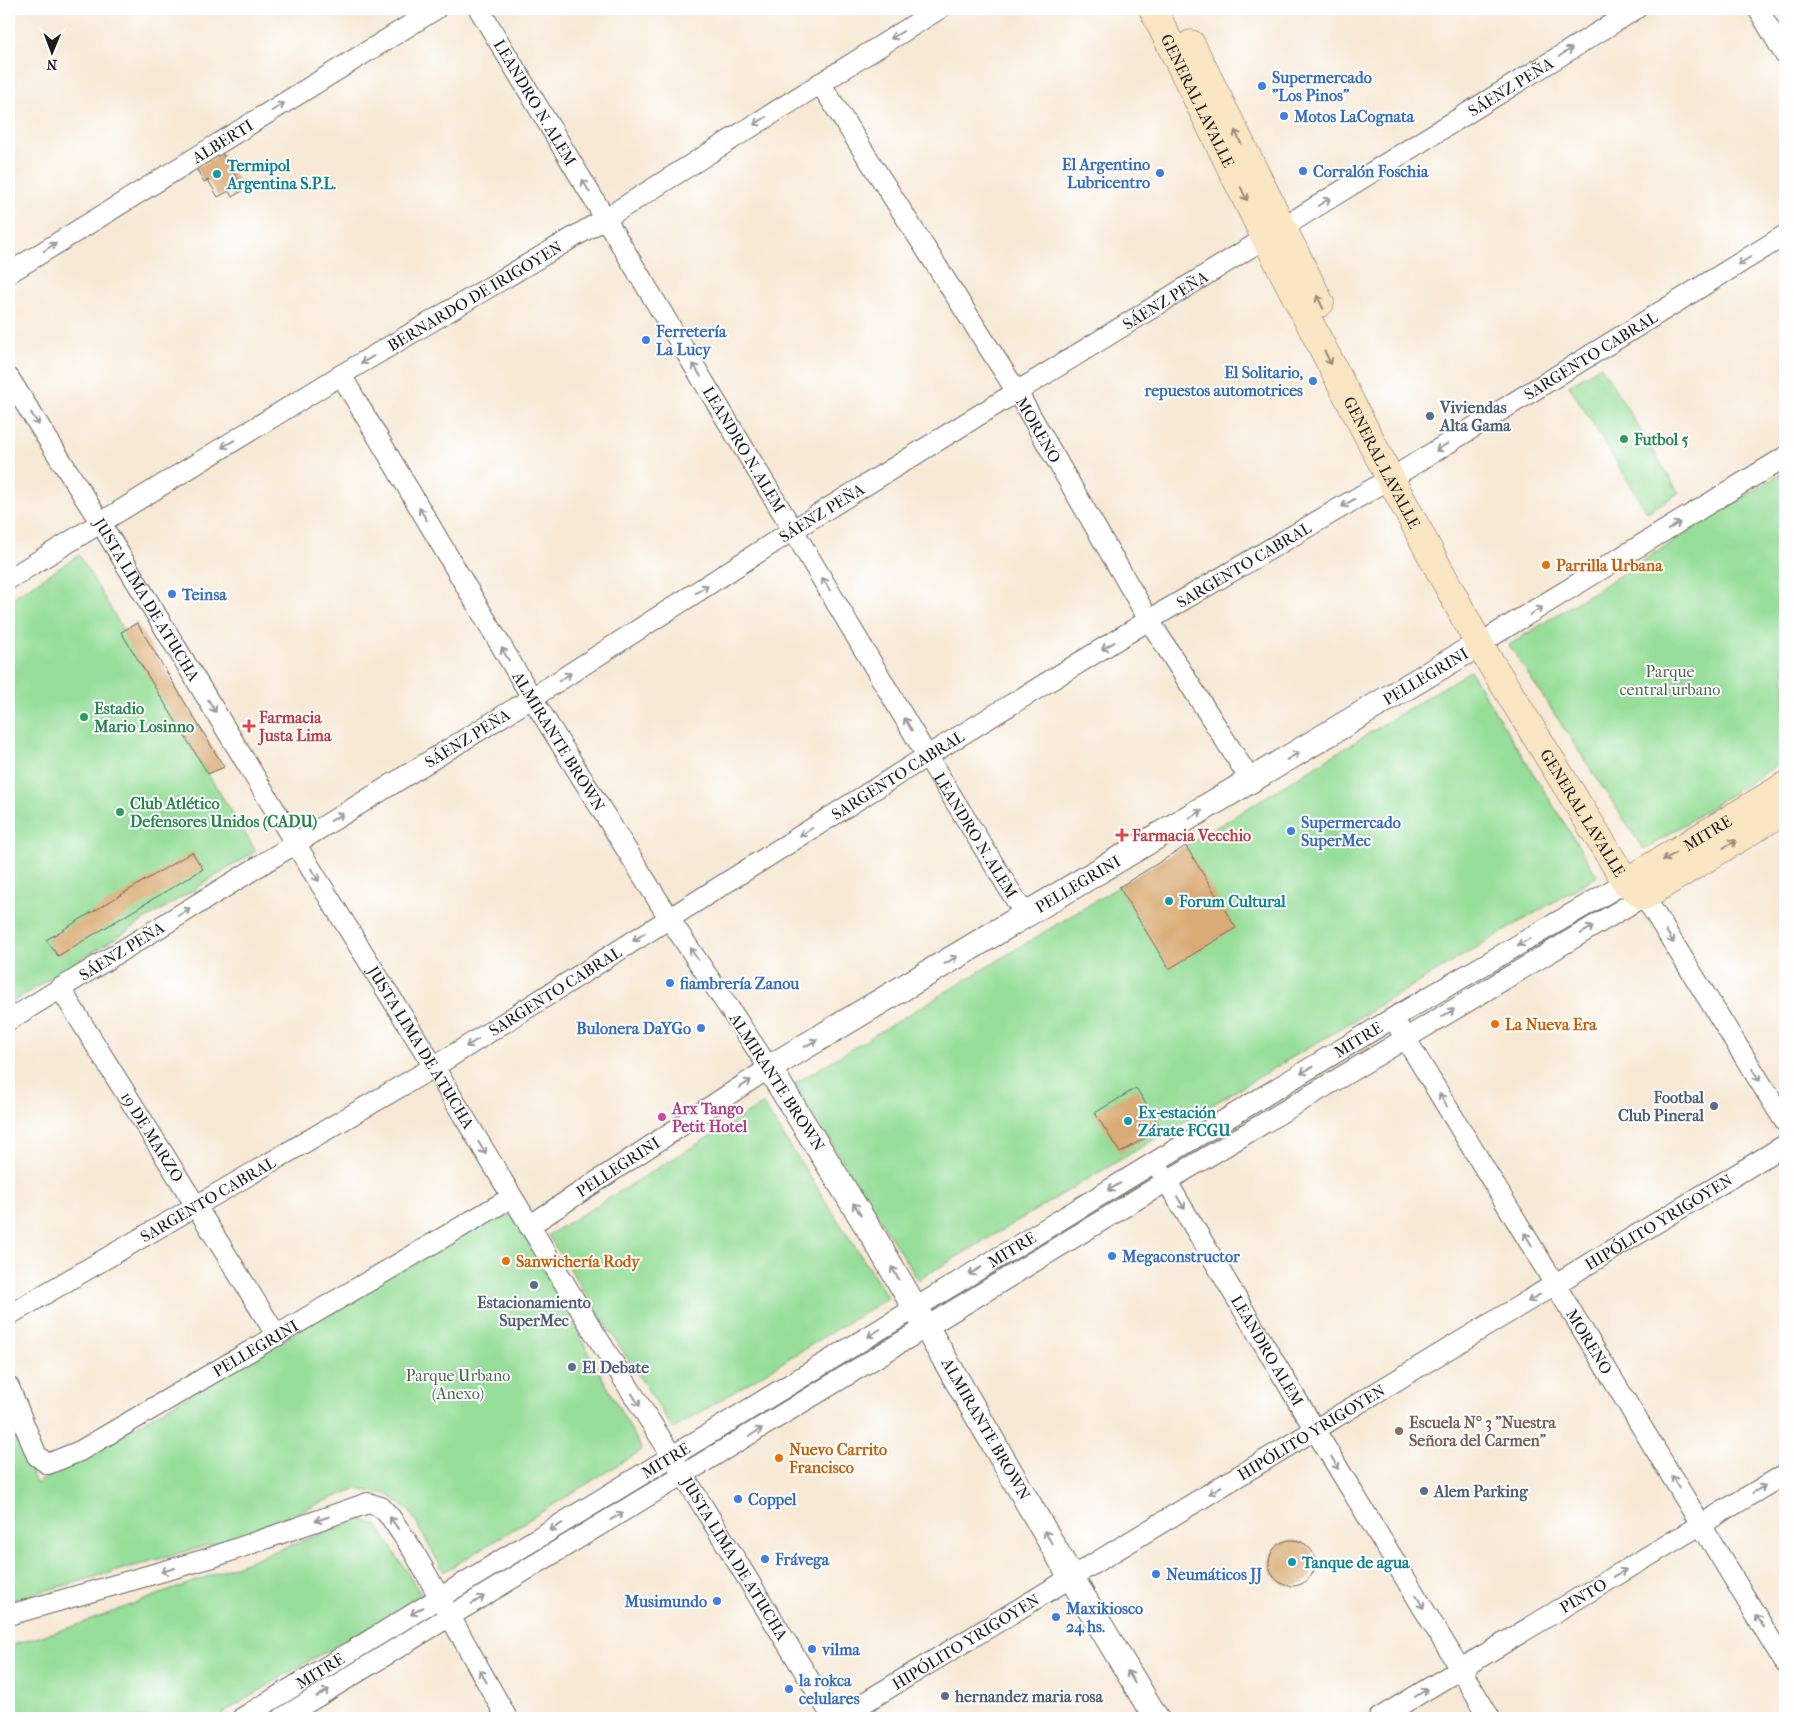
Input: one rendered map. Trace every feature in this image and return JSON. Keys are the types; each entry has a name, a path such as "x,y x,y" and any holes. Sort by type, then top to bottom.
{"main road":[{"name":"GENERAL LAVALLE","path":"1153,9 1274,232 1396,475 1486,640 1558,761 1636,885"},
{"name":"GENERAL LAVALLE","path":"1174,9 1274,232"},
{"name":"MITRE","path":"1636,885 1785,786"},
{"name":"MITRE","path":"1636,885 1785,810"}],"street":[{"name":"ALBERTI","path":"9,273 436,9"},
{"name":"LEANDRO N. ALEM","path":"479,9 927,756 1025,915"},
{"name":"BERNARDO DE IRIGOYEN","path":"9,579 341,376 606,218 938,9"},
{"name":"SÁENZ PEÑA","path":"9,1020 532,698 793,530 1636,9"},
{"path":"1758,9 1785,55"},
{"name":"MORENO","path":"820,83 1017,392 1150,620 1251,781"},
{"name":"SARGENTO CABRAL","path":"9,1315 434,1067 927,756 1150,620 1396,475 1785,235"},
{"name":"ALMIRANTE BROWN","path":"341,376 532,698 669,918 769,1068 838,1178 921,1317 1070,1577 1156,1718"},
{"name":"JUSTA LIMA DE ATUCHA","path":"9,378 100,522 592,1329 833,1718"},
{"name":"PELLEGRINI","path":"529,1226 769,1068 1486,640 1785,457"},
{"name":"MITRE","path":"282,1718 684,1476 1156,1162 1394,1018 1636,885"},
{"name":"MITRE","path":"242,1718 672,1456 1168,1181 1406,1038 1636,885"},
{"name":"GENERAL LAVALLE","path":"1636,885 1785,1122"},
{"name":"19 DE MARZO","path":"60,988 277,1336"},
{"name":"MORENO","path":"1394,1018 1785,1663"},
{"name":"HIPÓLITO YRIGOYEN","path":"839,1718 1785,1145"},
{"name":"LEANDRO ALEM","path":"1156,1162 1315,1430 1490,1718"},
{"name":"PELLEGRINI","path":"9,1387 38,1456 48,1464 80,1451 512,1197"},
{"name":"PINTO","path":"1379,1718 1785,1474"},
{"path":"9,1615 210,1558 368,1503 381,1508 391,1518 414,1552 438,1598 507,1718"}],"green space":[{"name":"Futbol 5","path":"1601,366 1679,493 1647,512 1569,385"},
{"name":"Parque central urbano","path":"1785,471 1785,760 1644,850 1509,645"},
{"name":"Club Atlético Defensores Unidos (CADU)","path":"79,555 208,774 256,851 9,1004 9,600"},
{"path":"1470,671 1597,876 918,1280 794,1084"},
{"path":"763,1104 888,1298 673,1429 548,1235"},
{"name":"Parque Urbano (Anexo)","path":"506,1201 642,1450 444,1572 409,1510 386,1494 355,1489 227,1540 9,1601 9,1412 36,1484 280,1342"},
{"path":"361,1519 377,1525 424,1599 310,1660 215,1718 9,1718 9,1646 75,1626"}],"building":[{"name":"Termipol Argentina S.P.L.","path":"222,153 244,190 232,197 229,191 218,197 208,180 204,182 196,168"},
{"path":"137,623 224,767 208,774 121,632"},
{"name":"Forum Cultural","path":"1186,846 1236,928 1169,969 1119,887"},
{"path":"192,852 203,869 58,956 46,940"},
{"name":"Ex-estación Zárate FCGU","path":"1136,1088 1161,1128 1120,1153 1095,1113"},
{"name":"Tanque de agua","path":"1292,1540 1305,1544 1311,1550 1315,1563 1311,1576 1305,1582 1292,1586 1279,1582 1273,1576 1269,1563 1273,1550 1279,1544"}],"place":[{"name":"Supermercado \"Los Pinos\"","path":"1262,86"},
{"name":"Motos LaCognata","path":"1284,116"},
{"name":"Corralón Foschia","path":"1303,171"},
{"name":"El Argentino Lubricentro","path":"1160,173"},
{"name":"Termipol Argentina S.P.L.","path":"217,174"},
{"name":"Ferretería La Lucy","path":"646,340"},
{"name":"El Solitario, repuestos automotrices","path":"1313,381"},
{"name":"Viviendas Alta Gama","path":"1430,416"},
{"name":"Futbol 5","path":"1624,439"},
{"name":"Parrilla Urbana","path":"1546,565"},
{"name":"Teinsa","path":"172,594"},
{"name":"Estadio Mario Losinno","path":"84,717"},
{"name":"Farmacia Justa Lima","path":"249,726"},
{"name":"Club Atlético Defensores Unidos (CADU)","path":"120,812"},
{"name":"Supermercado SuperMec","path":"1291,831"},
{"name":"Farmacia Vecchio","path":"1122,835"},
{"name":"Forum Cultural","path":"1169,901"},
{"name":"fiambrería Zanou","path":"670,983"},
{"name":"La Nueva Era","path":"1495,1024"},
{"name":"Bulonera DaYGo","path":"701,1028"},
{"name":"Footbal Club Pineral","path":"1714,1106"},
{"name":"Arx Tango Petit Hotel","path":"662,1117"},
{"name":"Ex-estación Zárate FCGU","path":"1128,1121"},
{"name":"Megaconstructor","path":"1112,1256"},
{"name":"Sanwichería Rody","path":"506,1261"},
{"name":"Estacionamiento SuperMec","path":"534,1285"},
{"name":"El Debate","path":"572,1367"},
{"name":"Escuela N° 3 \"Nuestra Señora del Carmen\"","path":"1399,1431"},
{"name":"Nuevo Carrito Francisco","path":"779,1458"},
{"name":"Alem Parking","path":"1424,1491"},
{"name":"Coppel","path":"738,1499"},
{"name":"Frávega","path":"765,1559"},
{"name":"Tanque de agua","path":"1292,1562"},
{"name":"Neumáticos JJ","path":"1156,1574"},
{"name":"Musimundo","path":"717,1601"},
{"name":"Maxikiosco 24 hs.","path":"1056,1617"},
{"name":"vilma","path":"812,1649"},
{"name":"la rokca celulares","path":"789,1689"},
{"name":"hernandez maria rosa","path":"945,1696"}]}
